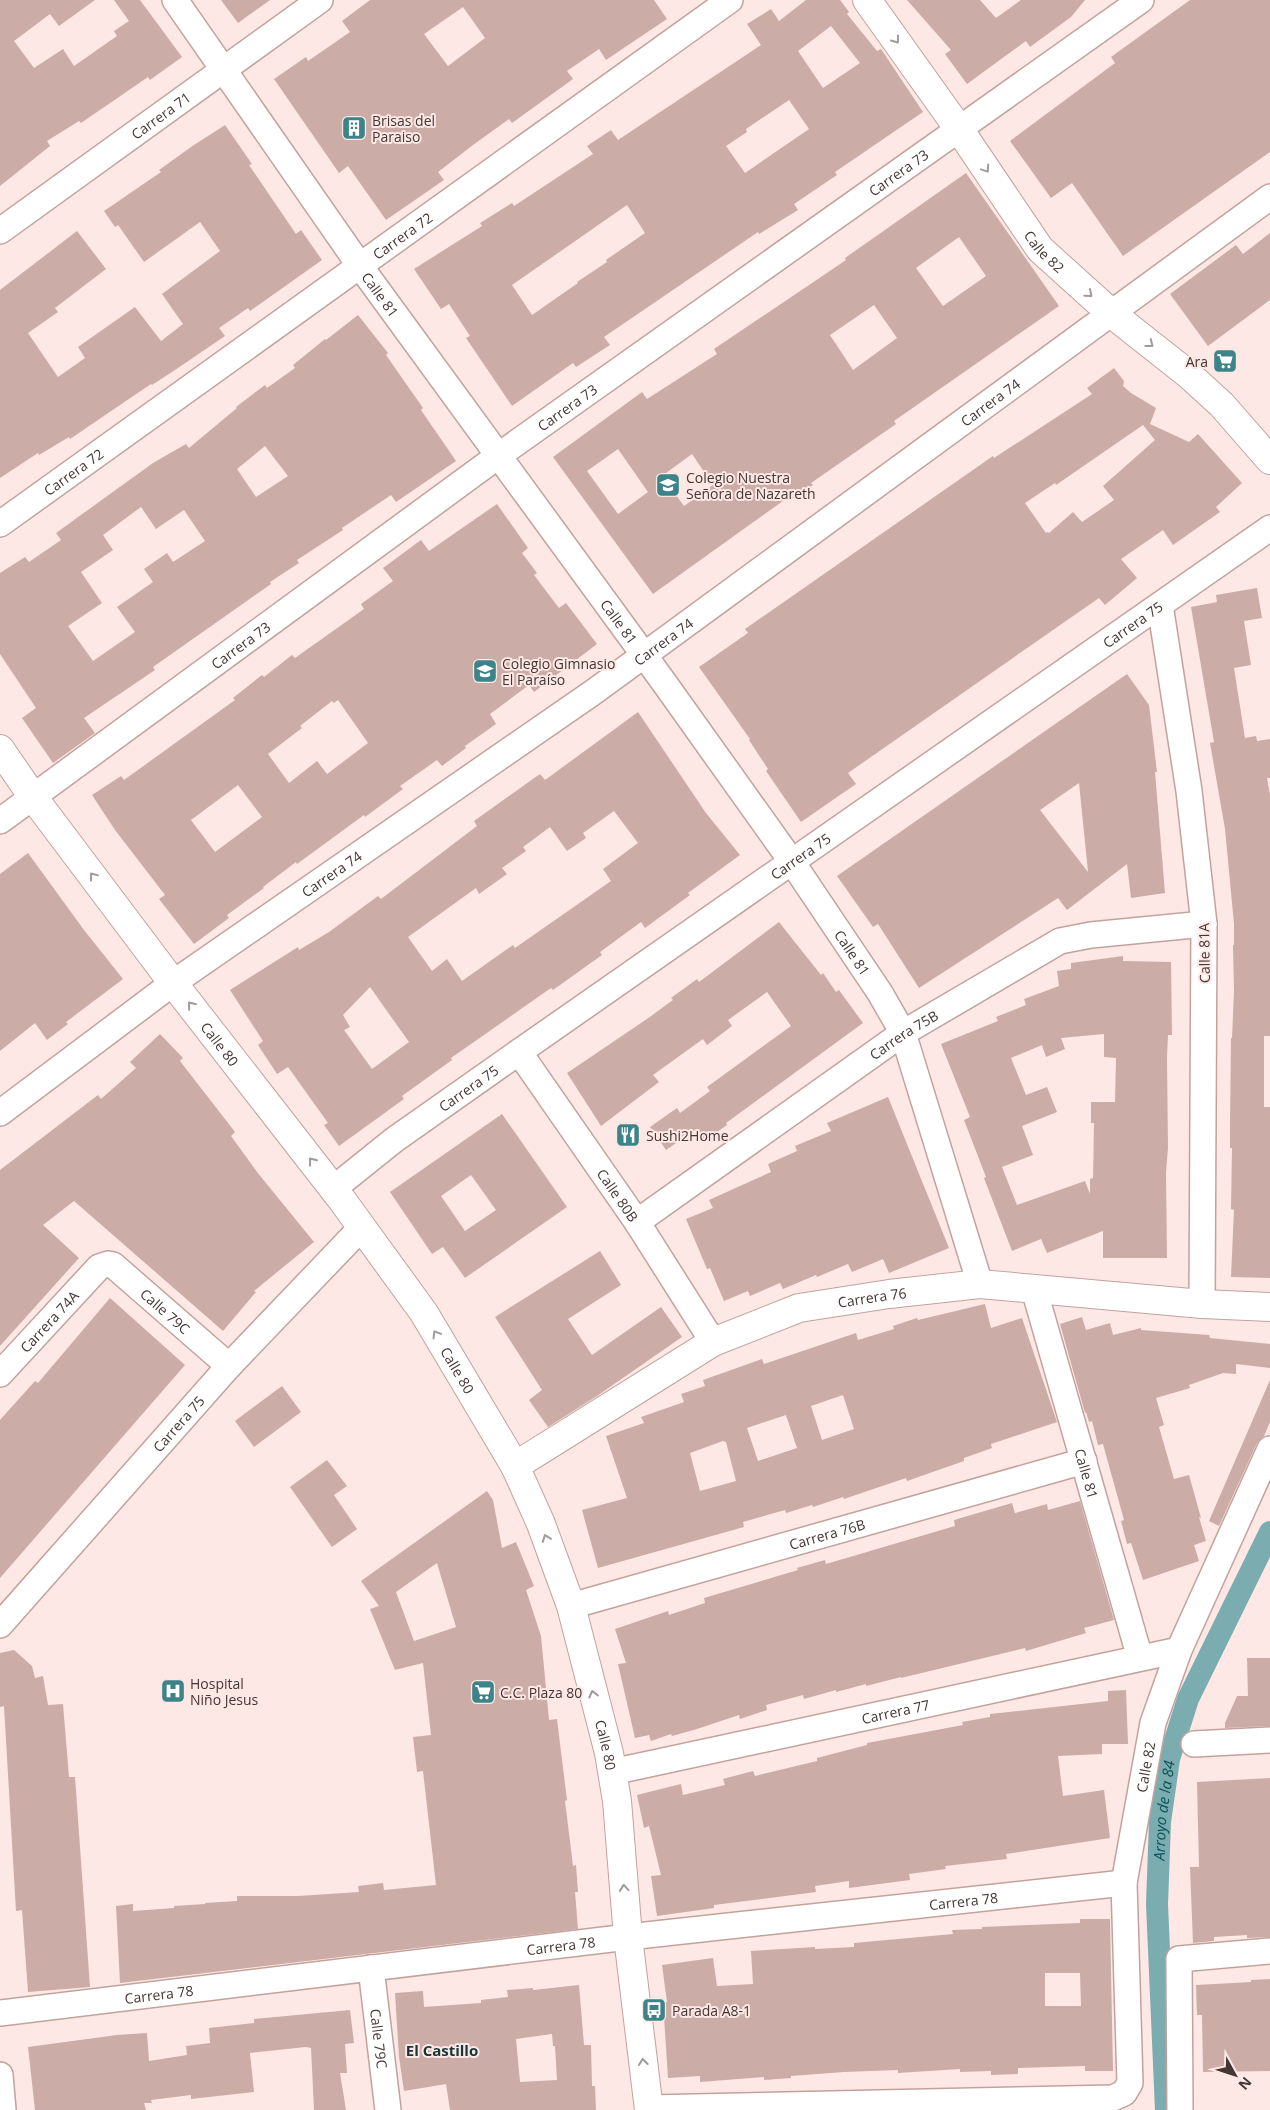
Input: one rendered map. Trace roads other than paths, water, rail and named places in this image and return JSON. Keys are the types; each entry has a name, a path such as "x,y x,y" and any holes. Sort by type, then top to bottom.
{"street":[{"name":"Calle 81","path":"176,0 360,266 644,655 792,862 880,993 903,1033 980,1284"},
{"name":"Carrera 71","path":"0,231 320,0"},
{"name":"Carrera 72","path":"0,524 730,0"},
{"name":"Calle 82","path":"867,0 959,129 1040,249 1112,314 1188,374 1222,405 1270,460"},
{"name":"Carrera 73","path":"0,821 498,456 1141,0"},
{"name":"Carrera 74","path":"0,1113 173,983 595,691 1270,197"},
{"name":"Carrera 75","path":"333,1188 394,1140 1270,528"},
{"name":"Calle 81A","path":"1160,605 1189,790 1204,924 1202,1304"},
{"name":"Calle 80","path":"0,748 33,797 173,983 333,1188 424,1313 516,1466 550,1546 571,1606 612,1772 617,1801 628,1937 649,2109"},
{"name":"Carrera 75B","path":"637,1222 903,1033 1060,941 1091,935 1204,924"},
{"name":"Calle 80B","path":"519,1052 637,1222 713,1342"},
{"name":"Carrera 75","path":"0,1626 229,1366 361,1228"},
{"name":"Calle 79C","path":"99,1267 108,1264 114,1265 229,1366"},
{"name":"Carrera 74A","path":"0,1374 99,1267"},
{"name":"Carrera 76","path":"516,1466 713,1342 799,1308 890,1294 980,1284 1202,1304 1270,1307"},
{"name":"Calle 81","path":"1034,1289 1140,1658"},
{"name":"Calle 82","path":"649,2109 1113,2098 1124,2093 1130,2083 1124,1883 1153,1723 1180,1650 1270,1450"},
{"name":"Carrera 76B","path":"571,1606 1084,1460"},
{"name":"Carrera 77","path":"612,1772 1180,1650"},
{"path":"1194,1744 1270,1740"},
{"name":"Carrera 78","path":"0,2013 628,1937 1124,1883"},
{"path":"1180,2110 1179,1959 1270,1951"},
{"name":"Calle 79C","path":"372,1968 388,2110"},
{"path":"0,2075 2,2110"}],"waterway":[{"name":"Arroyo de la 84","path":"1166,2110 1157,1904 1160,1822 1169,1759 1188,1699 1270,1532"}],"place":[{"name":"Brisas del Paraiso","path":"354,128"},
{"name":"Ara","path":"1225,361"},
{"name":"Colegio Nuestra Señora de Nazareth","path":"668,485"},
{"name":"Colegio Gimnasio El Paraíso","path":"485,671"},
{"name":"Sushi2Home","path":"628,1135"},
{"name":"Hospital Niño Jesus","path":"173,1691"},
{"name":"C.C. Plaza 80","path":"483,1692"},
{"name":"Parada A8-1","path":"654,2010"}],"district":[{"name":"El Castillo","path":"442,2050"}]}
